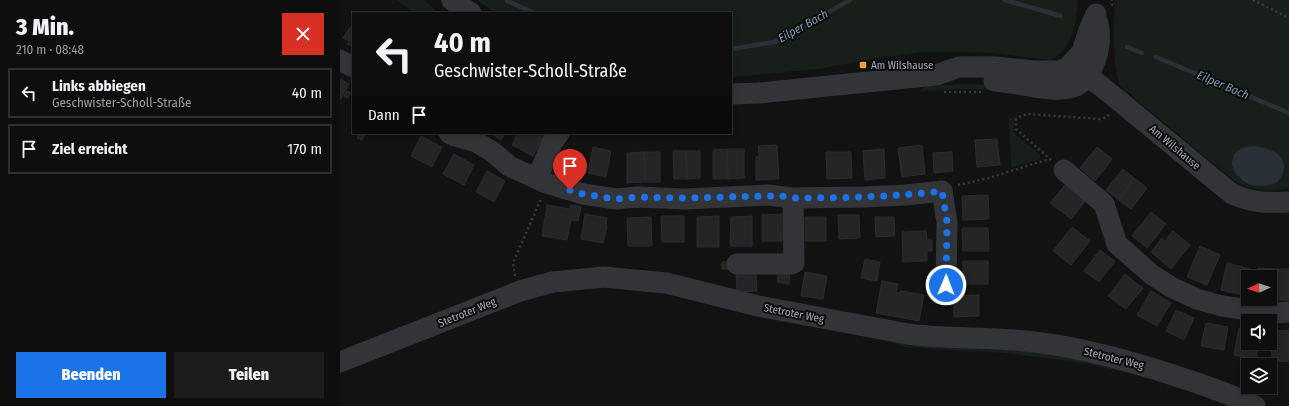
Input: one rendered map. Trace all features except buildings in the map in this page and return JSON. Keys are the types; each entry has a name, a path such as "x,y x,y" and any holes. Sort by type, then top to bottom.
{"street":[{"path":"452,0 470,12"},
{"path":"732,94 759,93 936,75 959,67 995,67 1034,71 1056,71 1066,69 1082,52 1096,7"},
{"path":"936,75 958,80 996,81 1043,88 1065,89 1077,85 1088,76 1098,57 1100,30 1096,7"},
{"path":"340,60 352,66"},
{"name":"Am Wilshause","path":"1073,62 1232,194 1246,200 1263,203 1289,202"},
{"path":"451,134 476,142 493,152 509,166 541,181 583,194 616,199 637,197 685,198 768,196 793,198 863,198 942,191 947,222 946,285"},
{"path":"541,181 552,143 558,134"},
{"path":"1057,165 1104,204 1117,244 1152,274 1171,287 1196,299 1222,306 1264,312 1289,312"},
{"path":"737,264 794,263 793,198"},
{"name":"Stetroter Weg","path":"340,362 520,291 553,282 604,277 666,283 758,306 908,334 1014,340 1095,352 1144,365 1255,406"}],"path":[{"path":"1253,0 1289,18"},
{"path":"1057,165 1019,133 1016,129 1016,120 1027,114 1100,119 1107,117 1113,110 1115,106 1109,101 1112,95"},
{"path":"942,191 947,186 960,185 1057,165"},
{"path":"520,291 515,278 513,262 540,200 541,181"}],"shaded area":[{"path":"397,0 424,0 438,12 412,12"},
{"path":"477,0 1078,0 1075,26 1072,35 1064,50 1050,60 992,53 922,52 818,69 732,77 732,12 495,12"},
{"path":"1114,0 1289,0 1289,188 1268,191 1247,187 1234,181 1120,86 1114,54"},
{"path":"958,84 993,85 991,90 967,89 919,91 927,86"},
{"path":"1018,115 1014,124 1015,134 1040,155 1040,158 1011,168 1009,119"},
{"path":"1255,146 1275,152 1282,159 1284,168 1282,176 1277,182 1264,186 1250,184 1242,180 1234,170 1232,160 1237,151 1245,147"},
{"path":"841,326 1014,342 1177,384 1089,364 1006,353 905,347"}],"waterway":[{"name":"Eilper Bach","path":"732,49 775,42 850,0"},
{"name":"Eilper Bach","path":"1005,0 1061,16"},
{"name":"Eilper Bach","path":"507,1 533,12"},
{"name":"Eilper Bach","path":"1127,47 1142,53"},
{"name":"Eilper Bach","path":"1156,57 1289,113"}],"place":[{"name":"Am Wilshause","path":"863,65"}],"route":[{"path":"570,190 583,194 616,199 637,197 685,198 768,196 793,198 863,198 942,191 947,222 946,285"}]}
